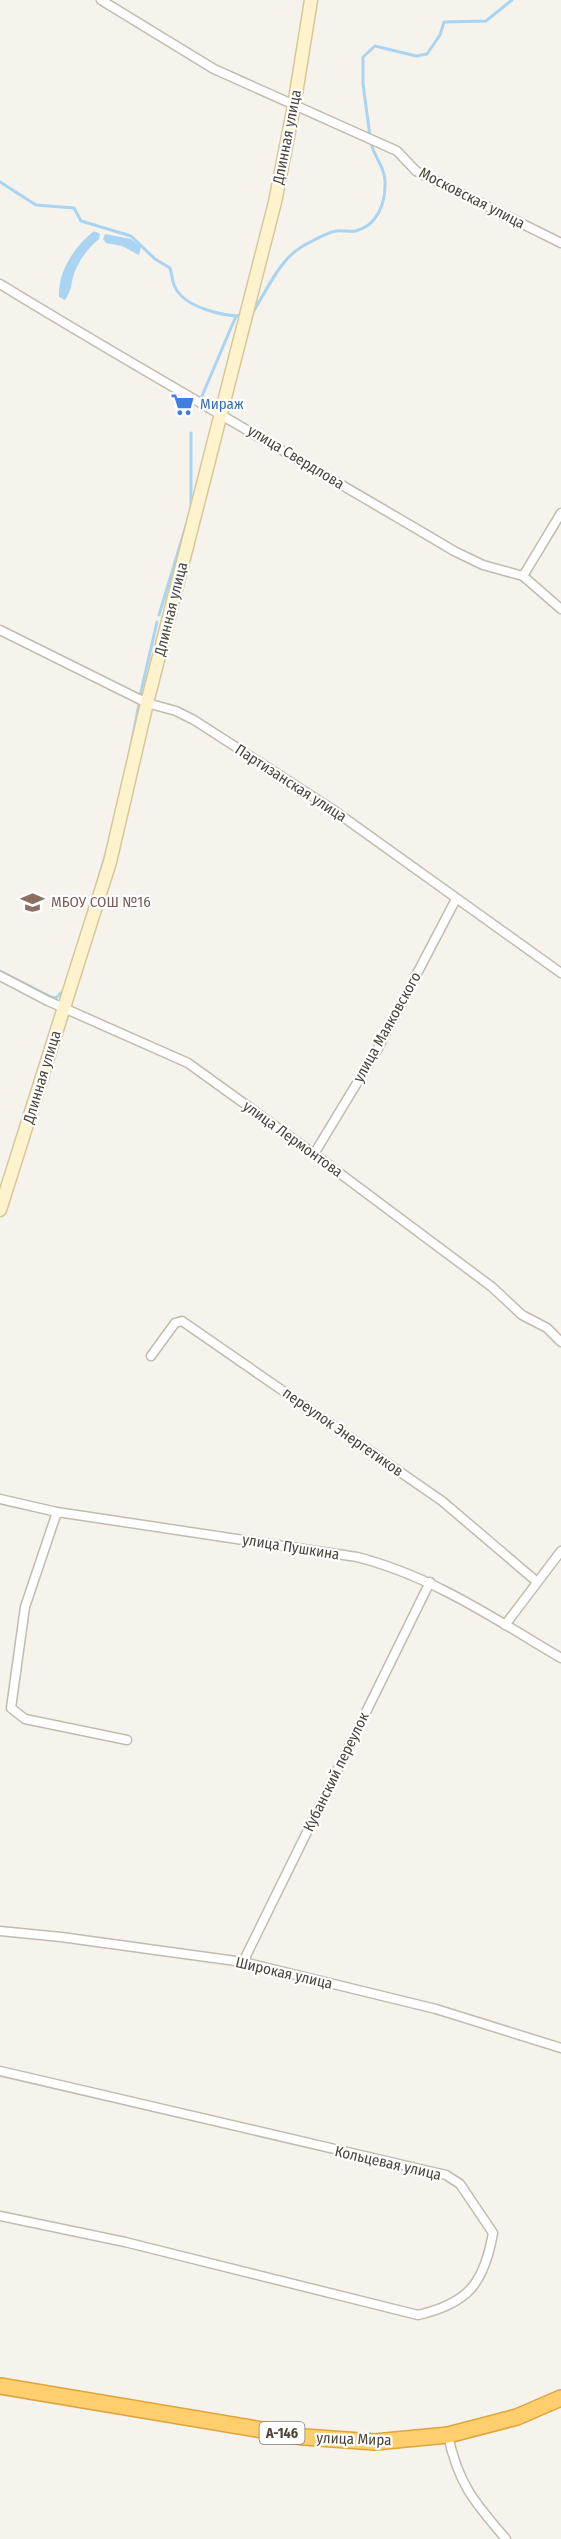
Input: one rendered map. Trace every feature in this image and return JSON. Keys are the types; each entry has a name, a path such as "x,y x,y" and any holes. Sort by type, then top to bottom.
{"highway":[{"name":"улица Мира","path":"0,2386 304,2437 375,2442 448,2435 517,2417 561,2398"}],"main road":[{"name":"Длинная улица","path":"0,1210 110,862 147,703 275,202 294,106 311,0"}],"street":[{"name":"Московская улица","path":"100,0 214,69 383,144 404,156 416,171 561,243"},
{"name":"улица Свердлова","path":"0,284 133,366 220,412 454,551 483,565 523,576 561,609"},
{"path":"523,576 561,513"},
{"name":"Партизанская улица","path":"0,630 147,703 176,711 256,759 332,808 561,973"},
{"name":"улица Маяковского","path":"314,1154 377,1050 456,898"},
{"name":"улица Лермонтова","path":"0,976 64,1008 188,1063 492,1287 522,1315 547,1329 561,1342"},
{"name":"переулок Энергетиков","path":"151,1356 175,1323 182,1321 442,1502 536,1581"},
{"name":"улица Пушкина","path":"0,1499 57,1512 357,1557 393,1567 430,1582 561,1658"},
{"path":"57,1512 25,1607 11,1708 25,1719 127,1740"},
{"path":"505,1625 536,1581 561,1551"},
{"name":"Кубанский переулок","path":"243,1962 430,1582"},
{"name":"Широкая улица","path":"0,1931 243,1962 436,2009 561,2048"},
{"name":"Кольцевая улица","path":"0,2071 446,2175 460,2184 488,2220 493,2233 488,2260 480,2279 468,2294 441,2310 418,2315 125,2242 0,2216"},
{"path":"448,2435 454,2466 472,2500 506,2539"}],"water":[{"path":"94,231 100,234 99,239 79,262 65,300 59,297 64,269 80,244"},
{"path":"105,234 131,239 141,247 139,255 122,246 106,243 103,239"}],"waterway":[{"path":"370,136 363,84 363,57 375,46 416,56 427,54 440,35 444,22 486,21 512,0"},
{"path":"251,315 280,268 294,252 332,232 355,231 363,228 375,218 384,197 385,180 371,142"},
{"path":"0,182 36,205 74,208 81,221 131,236 155,259 170,268 173,283 186,300 214,312 242,316"},
{"path":"202,396 236,316"},
{"path":"159,615 191,509 191,433"},
{"path":"140,696 157,622"},
{"path":"129,756 139,704"},
{"path":"97,884 106,853"},
{"path":"0,971 51,997 56,998 64,990"}],"place":[{"name":"Мираж","path":"182,404"},
{"name":"МБОУ СОШ №16","path":"33,902"}]}
